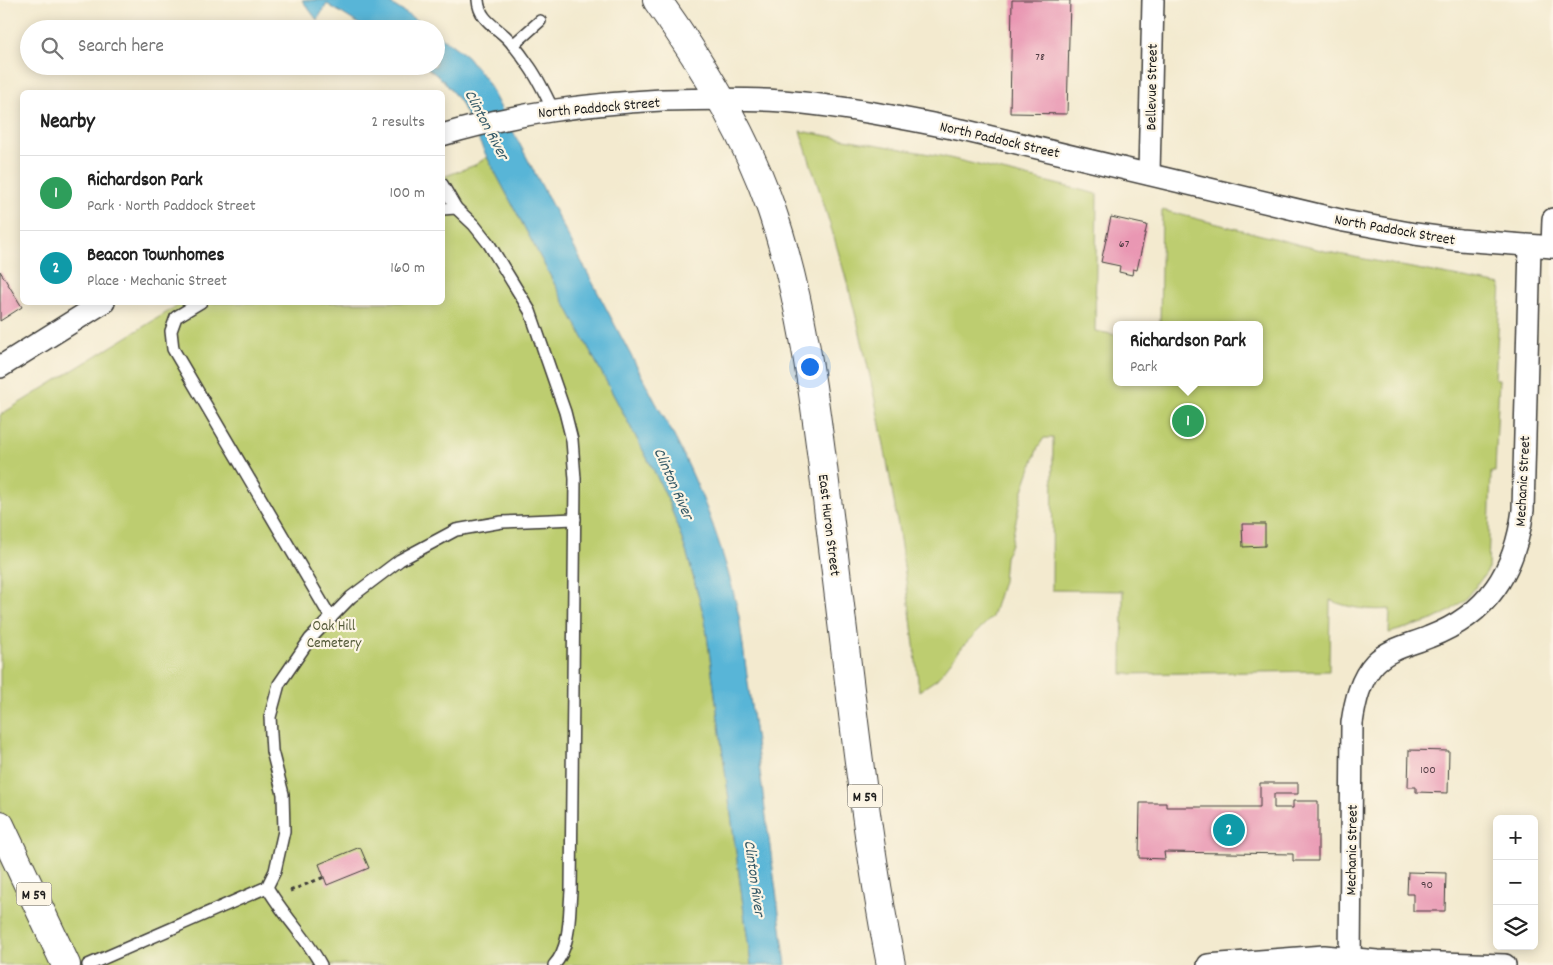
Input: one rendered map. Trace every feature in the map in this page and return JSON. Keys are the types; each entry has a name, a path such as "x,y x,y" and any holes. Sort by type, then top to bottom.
{"highway":[{"name":"M 59","path":"657,0 695,56 720,98"},
{"name":"East Huron Street","path":"720,98 739,133 770,206 796,299 815,402 866,809 891,965"},
{"name":"M 59","path":"0,825 66,965"}],"street":[{"name":"Bellevue Street","path":"1149,174 1153,0"},
{"name":"North Paddock Street","path":"446,134 528,114 616,103 720,98 795,102 962,130 1316,215 1371,226 1460,240 1553,247"},
{"path":"1553,220 1553,247"},
{"name":"Mechanic Street","path":"1350,962 1352,723 1354,708 1363,681 1375,663 1388,653 1452,627 1474,612 1489,598 1502,580 1517,544 1523,510 1530,246"},
{"path":"0,367 99,305"},
{"path":"1217,965 1324,956 1350,962 1376,961 1505,965"}],"lane":[{"path":"478,0 482,13 488,23 506,36 529,66 544,88 553,110"},
{"path":"513,45 540,21"},
{"path":"445,189 456,208 474,225 489,244 530,311 565,412 572,440 575,479 572,891 561,957 554,965"},
{"path":"445,209 456,208"},
{"path":"197,305 176,317 171,332 173,349 331,618"},
{"path":"88,965 267,887 275,871 284,831 283,794 272,751 270,717 279,684 310,639 351,597 400,560 456,530 502,522 575,519"},
{"path":"267,887 278,906 312,949 321,965"}],"path":[{"path":"273,898 324,877"}],"green space":[{"path":"800,131 941,156 1097,194 1095,331 1113,334 1113,386 1263,386 1263,321 1160,321 1162,210 1333,253 1501,285 1495,379 1499,379 1495,472 1491,472 1488,570 1468,597 1450,611 1430,621 1389,633 1390,609 1359,608 1330,600 1329,671 1122,674 1123,591 1052,590 1053,438 1044,438 1038,447 1022,493 1011,544 1005,557 1003,581 992,617 964,645 937,679 919,691 909,601 888,466 854,308"},
{"name":"Oak Hill Cemetery","path":"487,157 655,473 669,502 687,554 705,620 751,965 0,965 0,415 179,305 445,305 445,176 475,165"}],"water":[{"path":"302,0 385,0 416,20 353,20 327,4 317,20"},
{"name":"Clinton River","path":"445,40 467,56 486,80 683,454 706,506 716,533 739,616 786,965 751,965 705,620 687,554 669,502 487,157 460,102 444,81 436,75 445,75"}],"building":[{"path":"1012,0 1070,0 1067,114 1010,113"},
{"path":"1111,217 1147,225 1137,270 1133,269 1132,275 1119,272 1120,266 1101,262"},
{"path":"0,271 22,307 0,321"},
{"path":"1242,524 1265,524 1265,546 1243,547"},
{"path":"1409,750 1449,751 1448,793 1416,792 1416,787 1408,787"},
{"path":"1260,783 1298,783 1298,794 1274,794 1274,808 1293,808 1293,801 1318,801 1318,861 1293,861 1293,854 1164,852 1165,859 1139,858 1140,803 1166,803 1166,807 1260,807"},
{"path":"360,847 369,868 327,885 319,864"},
{"path":"1408,872 1446,873 1445,911 1413,911 1413,894 1407,894"}],"place":[{"name":"Richardson Park","path":"1188,421"},
{"name":"Beacon Townhomes","path":"1229,830"}]}
